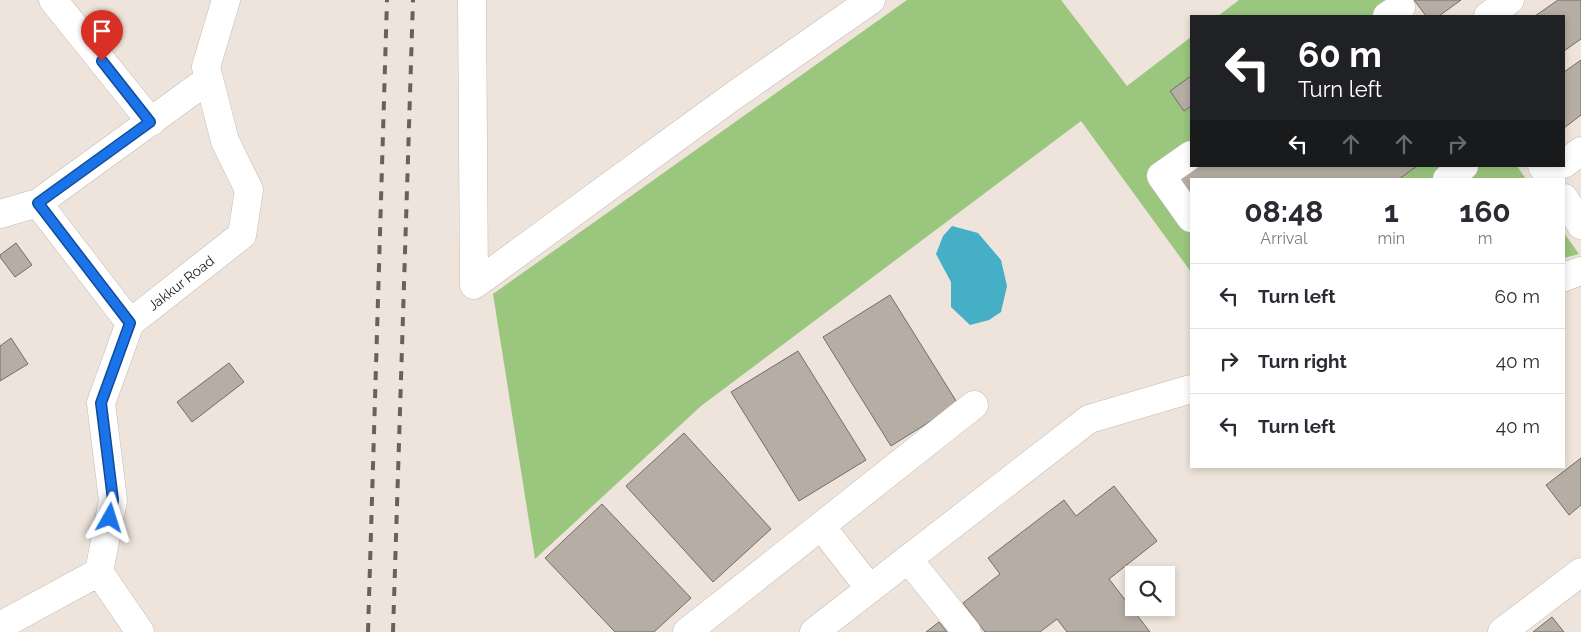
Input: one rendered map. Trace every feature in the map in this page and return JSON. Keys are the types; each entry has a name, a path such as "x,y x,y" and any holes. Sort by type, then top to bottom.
{"street":[{"path":"53,0 150,122"},
{"path":"0,214 38,203 209,79 206,67 226,0"},
{"path":"472,0 474,285 729,99 870,0"},
{"path":"1489,15 1510,0"},
{"name":"Jakkur Road","path":"130,323 242,235 249,190 225,140 209,79"},
{"path":"1565,162 1581,151"},
{"path":"1190,155 1161,176 1190,217"},
{"path":"1447,178 1463,167"},
{"path":"1565,200 1581,224"},
{"path":"38,203 130,323 101,403 113,500 99,572 140,632"},
{"path":"1565,277 1581,271"},
{"path":"814,632 1089,419 1190,389"},
{"path":"687,632 974,405"},
{"path":"821,526 870,589"},
{"path":"908,559 967,632"},
{"path":"2,632 0,627 99,572"},
{"path":"1502,632 1581,572"}],"green space":[{"path":"907,0 1061,0 1127,86 1190,38 1190,167 1518,167 1525,178 1190,178 1190,271 1081,121 701,406 535,559 493,294"},
{"path":"1239,0 1400,0 1410,15 1219,15"},
{"path":"1565,234 1579,254 1565,258"}],"water":[{"path":"952,226 978,233 1001,260 1007,286 1001,312 989,320 970,325 951,307 951,282 936,254 943,236"}],"building":[{"path":"1414,0 1461,0 1440,15 1425,15"},
{"path":"1558,0 1581,0 1581,39 1565,50 1565,15 1536,15"},
{"path":"1581,60 1581,115 1565,127 1565,71"},
{"path":"1190,77 1190,107 1184,111 1170,91"},
{"path":"1190,166 1416,167 1400,178 1190,178 1190,200 1172,174"},
{"path":"16,243 32,265 15,277 0,255"},
{"path":"890,295 958,404 891,446 823,337"},
{"path":"11,338 28,364 0,381 0,346"},
{"path":"798,351 866,460 799,501 731,392"},
{"path":"229,363 244,382 192,422 177,402"},
{"path":"684,433 771,529 713,582 626,486"},
{"path":"1581,458 1581,505 1569,515 1546,485"},
{"path":"1114,486 1157,541 1109,579 1125,600 1125,616 1138,616 1150,632 1067,632 1057,619 1040,632 985,632 963,603 1000,574 988,558 1064,500 1076,516"},
{"path":"602,504 691,598 654,632 615,632 545,558"},
{"path":"1552,617 1564,632 1533,632"},
{"path":"939,622 947,632 926,632"}],"railway":[{"path":"368,632 387,0"},
{"path":"393,632 413,0"}],"route":[{"path":"102,61 150,122 38,203 130,323 101,403 113,500 110,518"}]}
